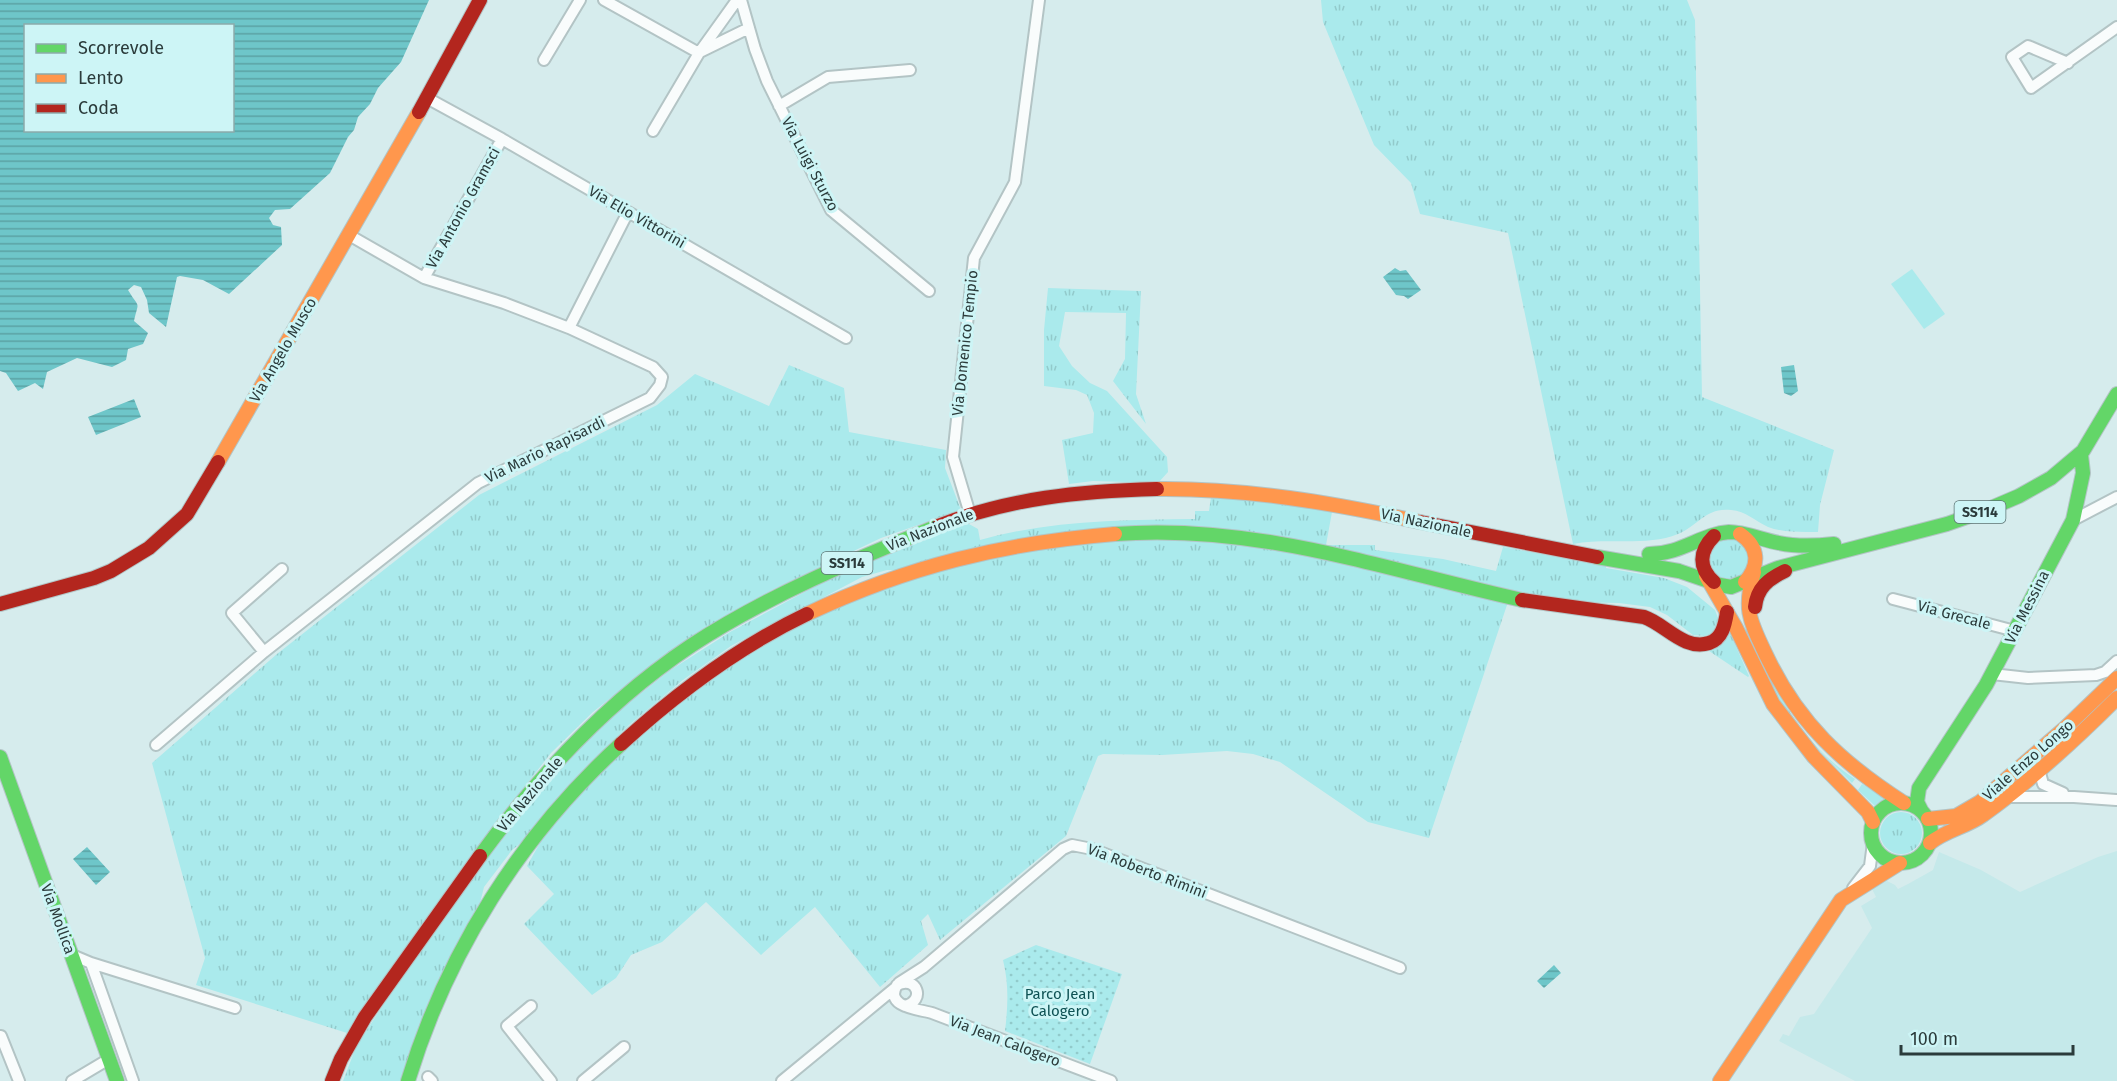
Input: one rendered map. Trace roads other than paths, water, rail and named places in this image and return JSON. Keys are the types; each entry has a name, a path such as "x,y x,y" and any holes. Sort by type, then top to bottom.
{"main road":[{"name":"Via Angelo Musco","path":"0,604 85,581 111,571 149,548 187,514 257,397 480,0"},
{"name":"Via Messina","path":"1924,814 1917,802 1919,788 1969,714 1992,674 2073,520 2083,473 2081,455 2117,394"},
{"name":"SS114","path":"1892,538 1965,518 1999,505 2032,489 2081,455"},
{"name":"Via Nazionale","path":"332,1081 349,1041 482,853 521,802 601,717 666,663 711,634 778,597 861,556 970,514 1007,504 1050,496 1175,489 1270,493 1575,553"},
{"path":"1649,554 1675,549 1712,525 1723,521 1743,523 1782,544"},
{"path":"1575,553 1662,556 1731,531 1782,544 1807,547 1892,538"},
{"path":"1739,534 1752,543 1756,551 1747,602 1750,623 1758,634 1778,680 1807,724 1845,763 1904,803"},
{"path":"408,1081 439,998 482,914 525,848 581,783 646,721 738,651 837,599 899,575 978,554 1032,544 1112,535 1226,536 1304,547 1529,601 1650,618 1689,644 1713,643 1718,639 1726,625 1727,612"},
{"path":"1714,536 1704,546 1701,560 1773,704 1814,757 1868,812 1874,822"},
{"path":"1575,553 1665,568 1699,576 1712,584 1731,587 1751,576 1892,538"},
{"path":"1758,634 1755,601 1764,583 1774,576 1821,556"},
{"name":"Viale Enzo Longo","path":"1924,814 1950,818 1979,803 2069,726 2117,678"},
{"name":"Viale Enzo Longo","path":"1930,843 1937,837 1971,822 2004,798 2079,737 2116,700"},
{"name":"Via Mollica","path":"0,757 117,1081"},
{"path":"1720,1081 1841,900 1900,863 1917,858 1925,851 1930,843 1931,831 1924,814 1913,805 1904,803 1893,804 1883,809 1874,822 1871,835 1876,850 1886,859 1900,863"}],"street":[{"path":"544,60 580,0"},
{"path":"604,0 699,53"},
{"path":"653,131 699,53 739,0"},
{"name":"Via Luigi Sturzo","path":"739,0 755,49 779,105 831,210 929,291"},
{"name":"Via Domenico Tempio","path":"970,514 953,457 974,258 1014,182 1039,0"},
{"path":"2068,63 2028,46 2012,57 2031,88 2068,63 2117,27"},
{"path":"699,53 749,28"},
{"path":"779,105 828,77 910,70"},
{"name":"Via Elio Vittorini","path":"427,98 846,338"},
{"name":"Via Antonio Gramsci","path":"424,278 502,139"},
{"path":"569,328 628,212"},
{"name":"Via Mario Rapisardi","path":"156,744 264,652 478,483 650,398 660,385 662,376 653,368 569,328 504,303 424,278 349,235"},
{"path":"2073,520 2117,497"},
{"path":"264,652 232,613 282,569"},
{"name":"Via Grecale","path":"1893,599 2015,631"},
{"path":"1992,674 2028,678 2096,675 2105,672 2117,661"},
{"path":"2039,769 2043,784 2074,796"},
{"path":"2004,798 2074,796 2116,800"},
{"path":"1841,900 1864,876 1870,866 1873,843"},
{"name":"Via Roberto Rimini","path":"924,967 1063,849 1072,845 1092,849 1400,968"},
{"path":"72,955 236,1008"},
{"path":"91,963 133,1081"},
{"path":"782,1081 897,986 924,967"},
{"path":"870,1010 882,1006 911,1005 915,1000 917,980 924,967"},
{"path":"902,1005 894,1000 893,994 897,986 906,982 911,984 932,1013"},
{"name":"Via Jean Calogero","path":"902,1005 932,1013 1111,1081"},
{"path":"531,1006 507,1026 551,1081"},
{"path":"1,1035 19,1081"},
{"path":"583,1081 624,1047"},
{"path":"72,1081 109,1059"}],"park label":[{"name":"Parco Jean Calogero","path":"1060,1002"}]}
